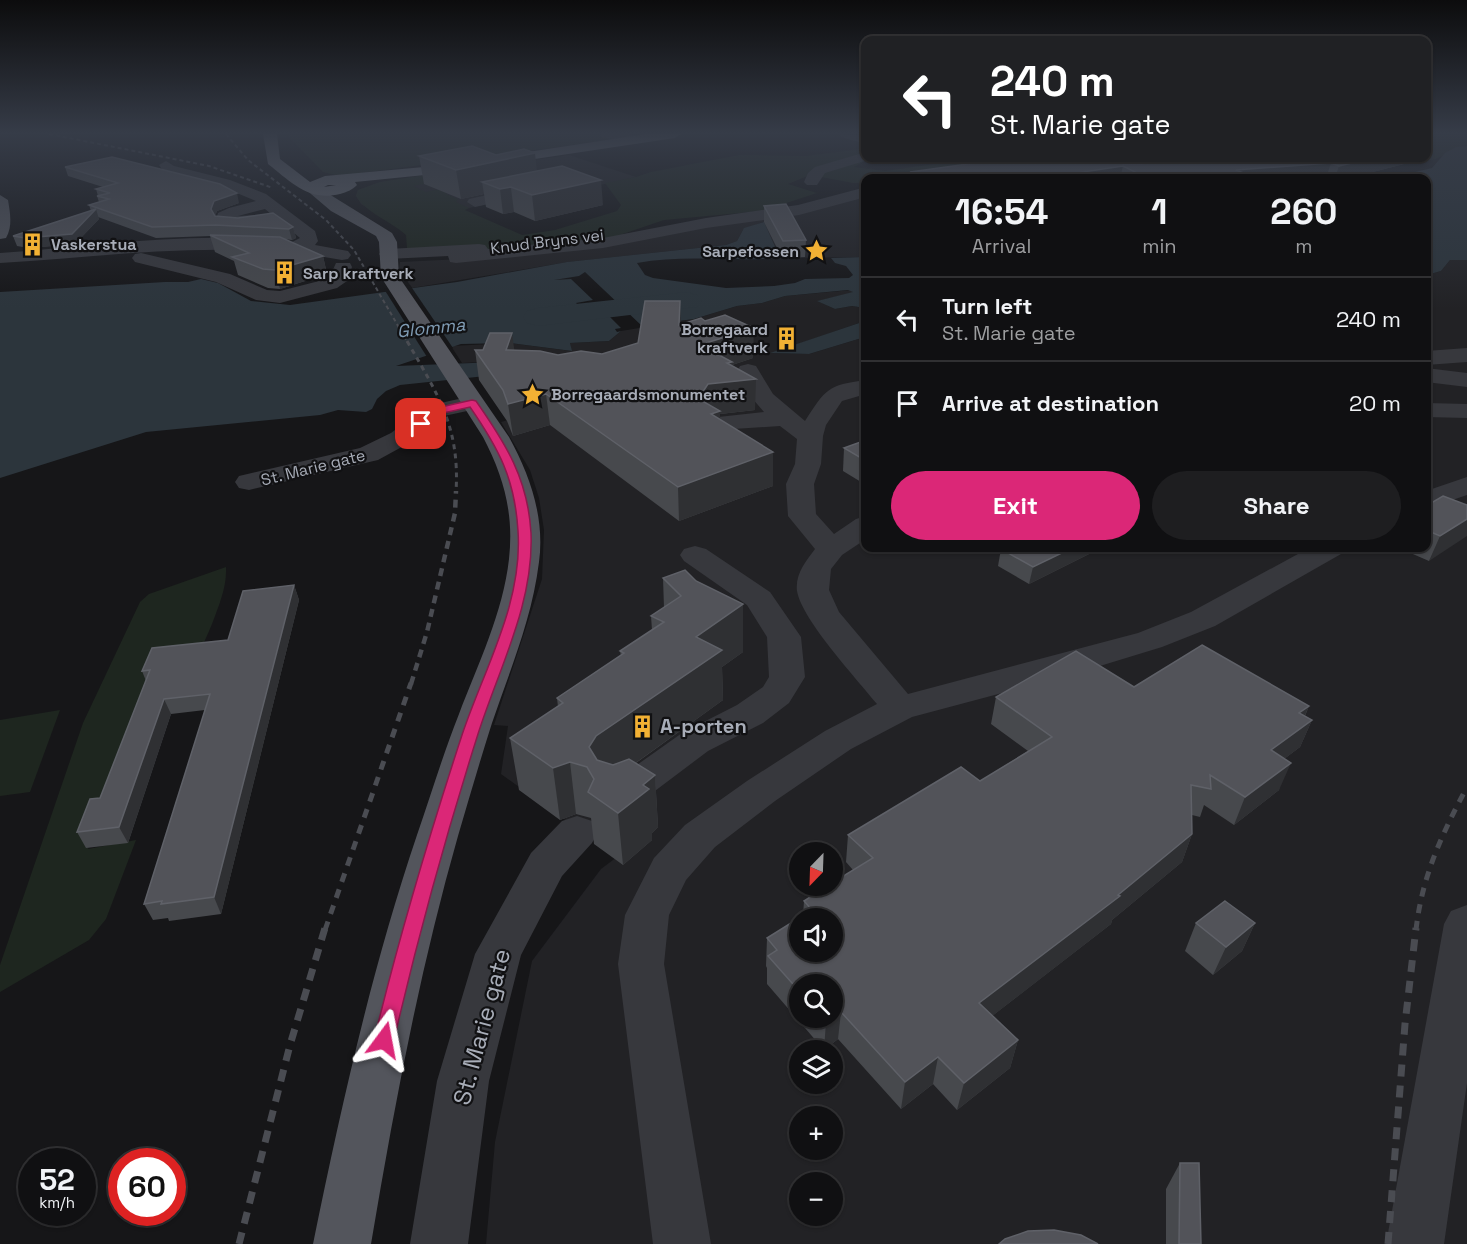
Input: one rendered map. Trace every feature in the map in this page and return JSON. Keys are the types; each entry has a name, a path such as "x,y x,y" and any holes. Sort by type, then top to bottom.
{"main road":[{"path":"316,192 330,204 383,233 388,242 390,278 488,425 511,465 518,484 525,532 524,561 512,620 475,719 408,939 360,1146 342,1244"},
{"path":"342,192 353,216"},
{"path":"0,200 3,218 0,234"}],"street":[{"path":"216,199 250,192"},
{"path":"250,192 269,203 310,238 297,246"},
{"path":"475,202 523,192"},
{"path":"456,258 603,243 810,207 861,193"},
{"path":"269,203 235,211 224,217 224,220 240,222 283,214"},
{"path":"734,225 772,214"},
{"name":"Knud Bryns vei","path":"388,254 577,239 656,225 706,224"},
{"path":"0,258 134,247 212,243 297,246 342,261 340,277 330,285 280,297 263,296 223,278 139,258 132,254 134,247"},
{"path":"1431,358 1467,355"},
{"path":"748,371 753,385 784,418 810,436"},
{"path":"1431,376 1467,380"},
{"path":"831,549 802,516 800,484 808,464 810,436 814,425 832,396 861,388"},
{"name":"St. Marie gate","path":"249,482 369,454 393,442 436,411 467,396"},
{"path":"1431,410 1467,411"},
{"path":"718,423 784,418"},
{"path":"1431,499 1467,485"},
{"path":"861,528 831,549 816,568 813,590 824,615 900,708"},
{"path":"682,1244 641,964 646,915 669,870 700,836 760,791 838,740 900,708 1065,665 1150,640 1203,619 1323,552"},
{"path":"617,799 695,742 750,714 776,695 787,677 784,637 759,599 695,555"},
{"name":"St. Marie gate","path":"439,1244 463,1081 498,954 546,865 577,832"},
{"path":"1415,1244 1467,924"}],"shaded area":[{"path":"357,192 543,192 394,224 361,204 356,196"},
{"path":"357,192 447,192 446,194 458,199 456,202 469,208 465,210 522,235 555,230 617,211 621,205 612,192 817,193 762,211 664,220 608,239 523,251 407,248 406,235 372,212 356,196"},
{"path":"861,198 861,257 780,258 763,222 743,230 737,241 726,245 568,262 412,288 399,269 400,262 462,259"},
{"path":"1450,260 1467,260 1467,1244 486,1244 495,1142 532,961 601,869 617,857 501,774 508,726 494,725 542,579 544,530 539,498 530,470 501,422 550,409 593,357 462,363 451,346 510,343 571,351 570,343 609,341 621,331 694,319 737,306 762,303 785,296 852,290 853,293 818,301 835,309 852,306 861,307 861,322 772,353 809,354 861,338 861,552 1431,552 1431,274 1441,271"},
{"path":"226,567 222,596 199,653 115,791 88,849 136,840 106,919 89,940 0,992 0,965 83,723 140,602 149,594"},
{"path":"60,710 30,792 0,796 0,720"}],"water":[{"path":"1431,192 1467,192 1467,260 1450,260 1441,271 1431,274"},
{"path":"764,222 780,258 673,259 637,263 645,275 653,278 726,288 774,286 805,279 849,278 853,275 846,266 835,263 831,258 861,257 861,307 852,306 835,309 817,301 853,292 848,290 785,296 762,303 737,306 694,319 642,326 585,272 579,276 554,280 571,279 593,300 576,303 580,307 597,304 608,315 603,317 610,317 621,328 615,329 617,332 621,331 609,341 570,343 572,351 510,343 461,344 396,366 550,360 505,374 400,385 386,391 377,399 372,409 366,412 338,410 320,415 146,432 0,478 0,292 188,282 201,279 218,283 251,301 290,305 457,282 567,262 726,245 737,241 744,228"},
{"path":"861,322 861,338 809,354 770,353"}],"pier":[{"path":"410,285 453,348 427,357 384,289"}],"building":[{"path":"107,192 235,192 237,193 214,201 211,209 215,216 238,218 273,213 293,227 289,229 216,225 152,227 89,205 109,199 97,196 110,193"},
{"path":"524,192 546,192 532,195"},
{"path":"786,204 806,240 783,241 764,206"},
{"path":"96,209 72,234 25,238 13,236"},
{"path":"210,235 280,237 323,256 275,270 263,269 232,257 249,253"},
{"path":"645,301 680,301 679,325 701,318 705,321 725,315 754,328 706,343 721,352 715,353 732,362 727,363 756,379 708,384 704,390 705,395 697,398 720,411 711,414 773,452 678,487 546,394 508,404 503,390 475,350 483,350 490,333 512,333 506,350 540,351 558,355 581,351 602,354 638,343"},
{"path":"861,442 861,458 844,448"},
{"path":"1443,496 1467,505 1467,519 1440,536 1431,532 1431,503"},
{"path":"1006,552 1064,552 1033,567"},
{"path":"685,570 696,581 743,604 696,637 722,650 596,736 589,747 597,760 613,765 629,759 655,775 643,785 649,789 618,813 588,792 594,779 587,767 570,762 553,768 510,738 563,703 557,698 624,653 620,651 664,622 651,616 681,596 663,578"},
{"path":"294,585 214,897 144,904 210,694 164,699 119,827 77,832 90,799 100,798 150,670 142,671 152,648 228,640 243,591"},
{"path":"1202,645 1309,706 1299,713 1312,720 1271,750 1291,763 1245,797 1210,775 1211,789 1191,785 1192,834 1118,895 1120,896 979,1003 1018,1040 964,1083 938,1057 905,1082 843,1014 843,974 789,974 789,980 768,956 777,950 767,938 789,924 789,962 843,962 843,908 810,908 804,901 812,896 843,896 843,876 873,858 848,835 961,767 980,781 1052,737 996,697 1076,651 1134,687"},
{"path":"1225,901 1255,923 1226,947 1196,923"},
{"path":"1180,1163 1199,1163 1201,1244 1179,1244"},
{"path":"1054,1230 1081,1235 1098,1244 999,1244 1005,1239 1028,1231"}],"waterway":[{"name":"Glomma","path":"538,317 687,301"}],"railway":[{"path":"290,192 326,220 354,250 408,343"},
{"path":"407,341 445,412 454,449 456,491"},
{"path":"411,684 427,632 455,513 456,491"},
{"path":"325,930 411,683"},
{"path":"1416,930 1423,891 1434,856 1467,787"},
{"path":"239,1244 290,1045 325,928"},
{"path":"1388,1244 1405,1024 1416,928"}],"place":[{"name":"Vaskerstua","path":"33,244"},
{"name":"Sarpefossen","path":"817,251"},
{"name":"Sarp kraftverk","path":"285,273"},
{"name":"Borregaard kraftverk","path":"786,338"},
{"name":"Borregaardsmonumentet","path":"533,394"},
{"name":"A-porten","path":"642,726"}],"route":[{"path":"384,1040 408,939 437,838 475,719 512,620 524,561 525,532 518,484 496,437 472,403 436,411 421,424"}]}
